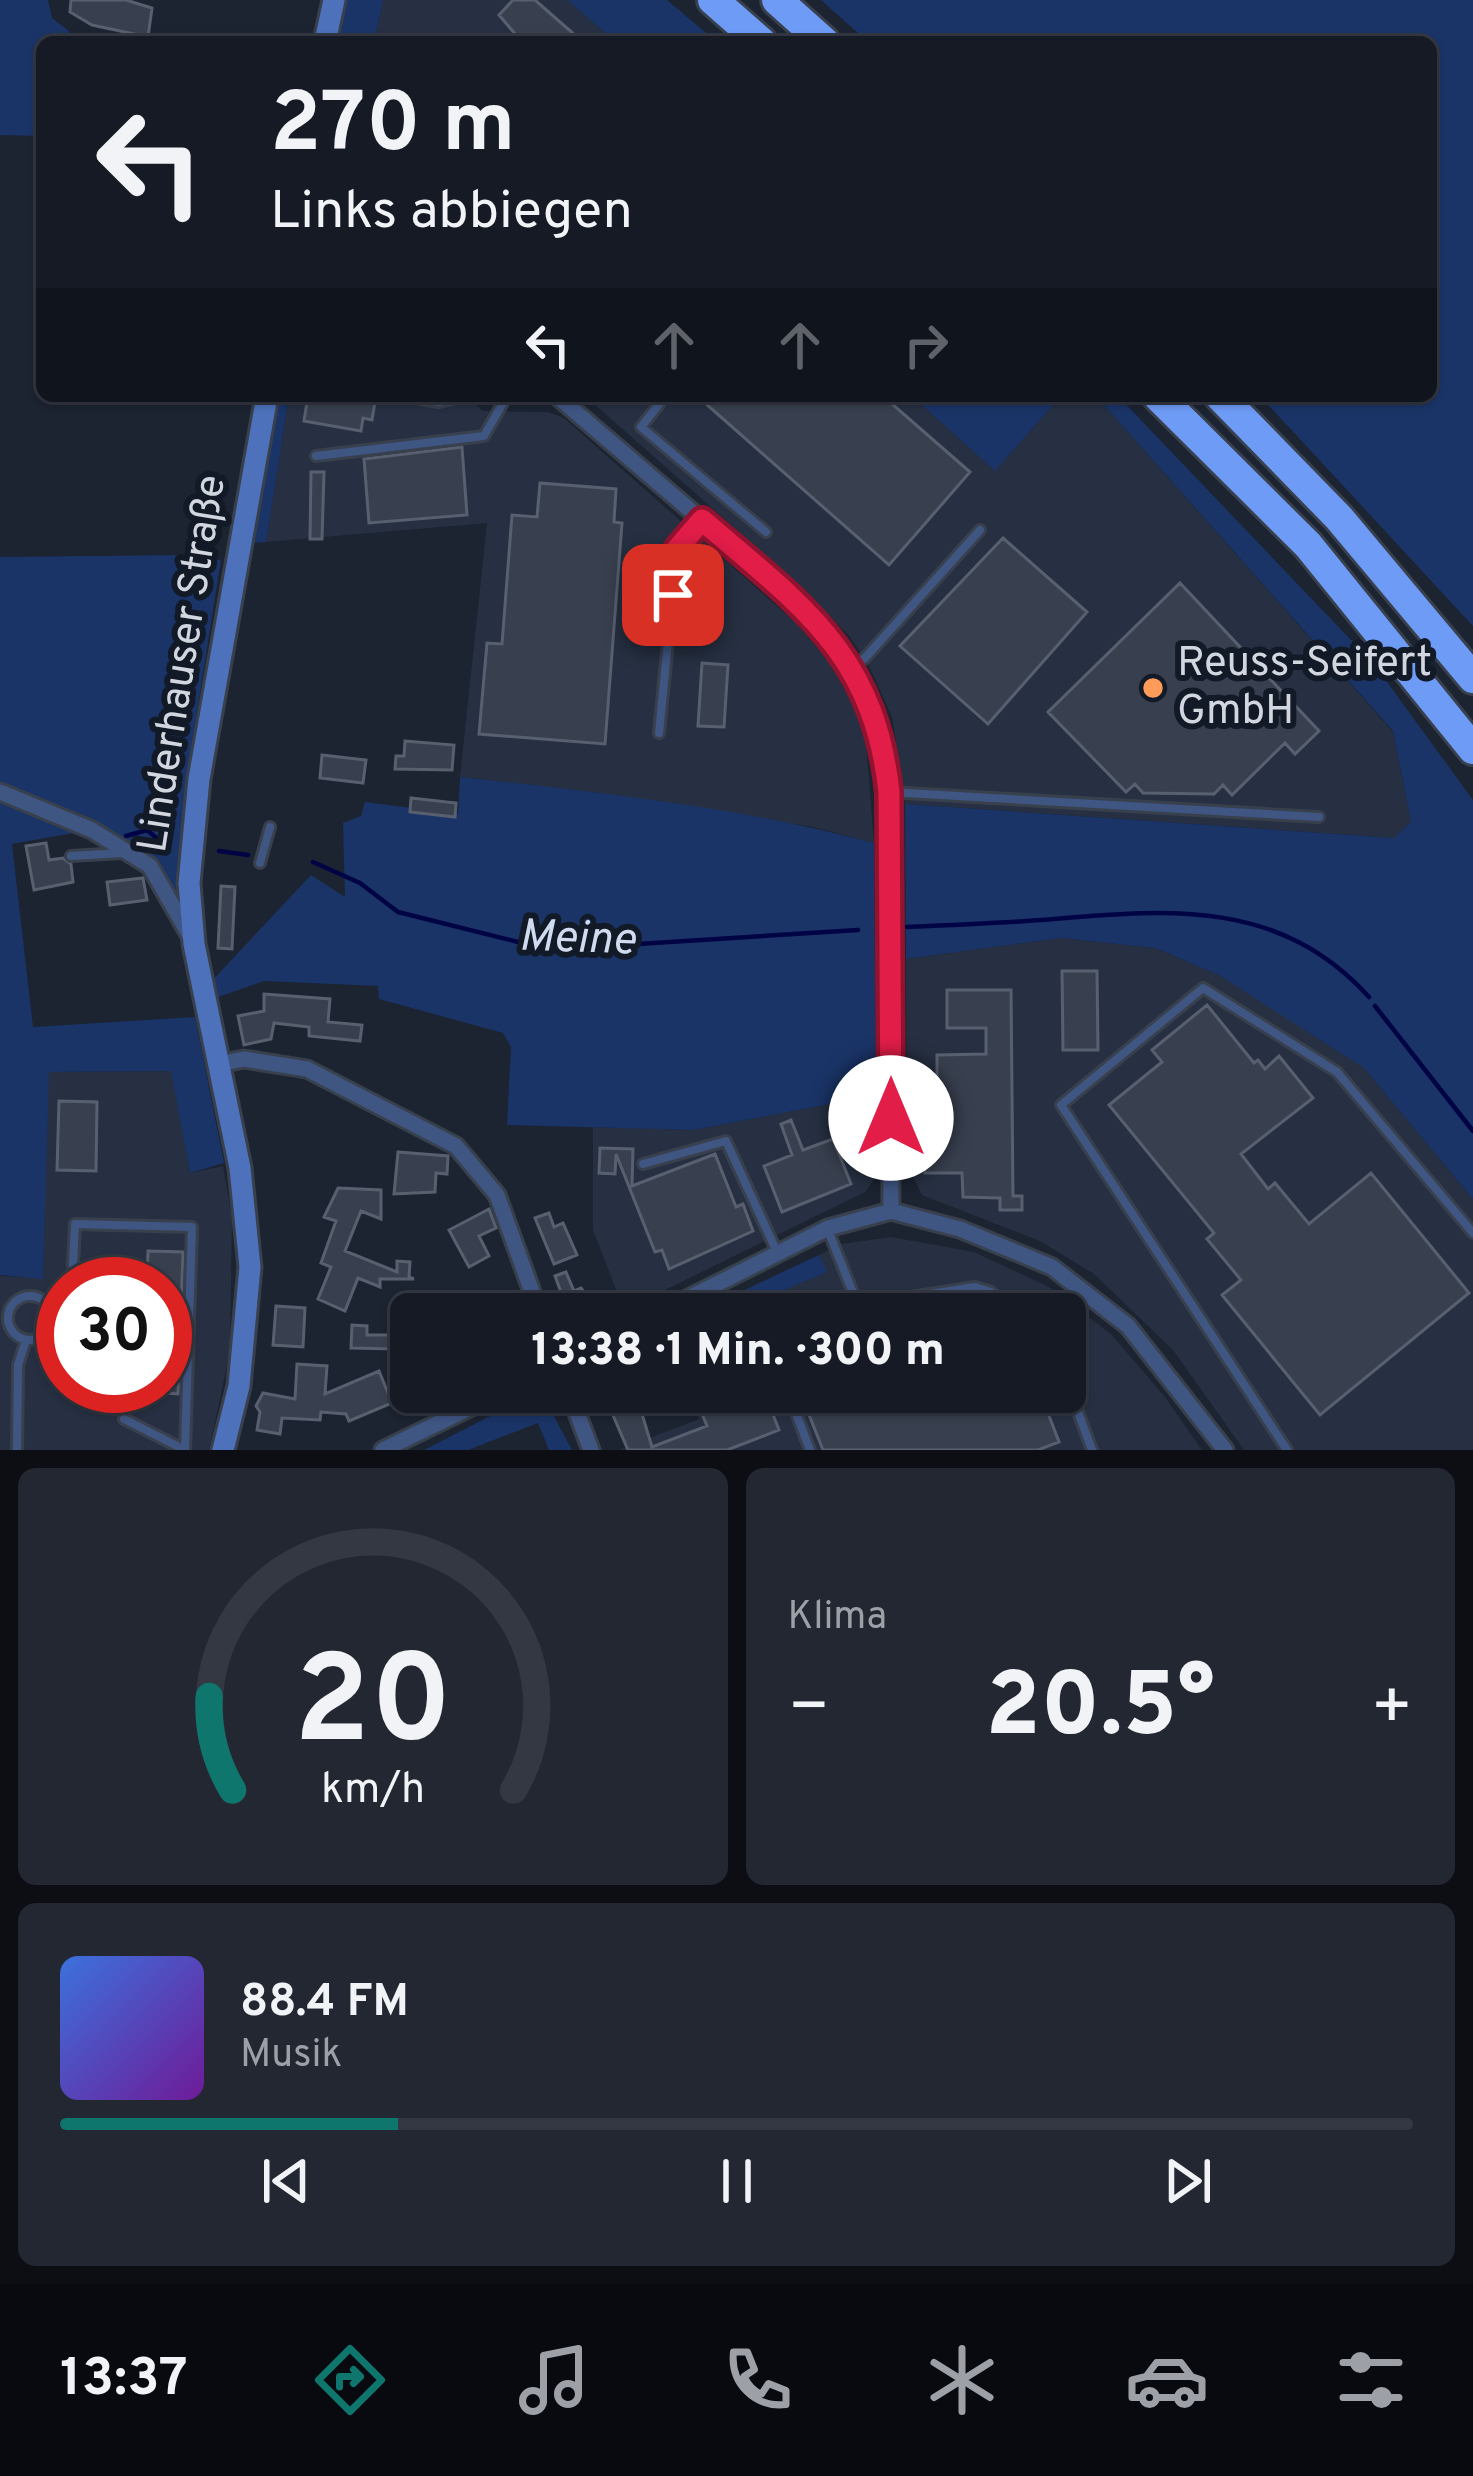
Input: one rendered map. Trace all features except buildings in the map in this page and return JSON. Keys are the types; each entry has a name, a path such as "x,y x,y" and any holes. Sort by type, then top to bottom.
{"highway":[{"path":"713,0 754,36"},
{"path":"777,0 817,36"},
{"path":"1164,402 1308,545 1473,749"},
{"path":"1226,402 1339,518 1473,678"}],"main road":[{"path":"327,36 334,0"},
{"name":"Linderhauser Straße","path":"224,1450 245,1348 250,1267 239,1168 194,944 188,883 191,826 266,402"}],"street":[{"path":"564,402 788,594 852,666 871,703 884,747 889,792 891,1210"},
{"name":"Linderhauser Straße","path":"0,792 45,808 132,853 161,883 194,944"},
{"path":"219,1064 244,1059 307,1069 456,1146 496,1196 532,1293"},
{"path":"698,1293 828,1228 891,1210 961,1229 1052,1268 1128,1326 1225,1450"},
{"path":"383,1450 459,1413"},
{"path":"576,1413 591,1450"}],"lane":[{"path":"316,456 484,436 503,402"},
{"path":"659,402 641,427 766,532"},
{"path":"659,733 677,549 702,520"},
{"path":"852,666 865,658 980,530"},
{"path":"889,792 1319,817"},
{"path":"260,863 270,827"},
{"path":"93,846 105,852 132,853"},
{"path":"71,856 97,858 105,852"},
{"path":"1287,1450 1061,1106 1203,988 1337,1072 1473,1233"},
{"path":"643,1164 726,1141 777,1253"},
{"path":"74,1257 74,1224 192,1227 191,1257"},
{"path":"828,1228 853,1293"},
{"path":"926,1293 963,1286 992,1293"},
{"path":"25,1296 35,1296 44,1300 53,1318 45,1336 26,1340 10,1328 10,1309 25,1296"},
{"path":"17,1450 18,1365 26,1340"},
{"path":"124,1419 185,1450 186,1413"},
{"path":"796,1413 810,1450"},
{"path":"1078,1413 1092,1450"}],"shaded area":[{"path":"0,0 48,0 52,18 69,36 36,36 36,136 0,135"},
{"path":"345,0 383,0 375,36 337,36"},
{"path":"383,0 567,0 609,36 375,36"},
{"path":"567,0 667,0 710,36 609,36"},
{"path":"821,0 1473,0 1473,626 1266,402 1437,402 1437,36 861,36"},
{"path":"274,402 288,402 266,542 248,543"},
{"path":"288,402 473,402 483,411 548,412 564,418 796,623 829,662 856,709 866,740 874,843 813,827 460,777 487,523 266,542"},
{"path":"592,402 919,402 995,471 1056,402 1101,402 1393,732 1411,822 1394,838 905,804 892,717 869,666 850,637 806,591"},
{"path":"919,402 1056,402 995,471"},
{"path":"1101,402 1124,402 1374,664 1473,800 1473,1199 1364,1068 1219,975 1155,948 1061,938 906,959 905,804 1394,838 1411,822 1393,731"},
{"path":"184,555 221,560 188,769 183,917 169,890 131,847 83,817 0,785 0,557"},
{"path":"460,777 720,810 874,843 876,1095 694,1130 507,1125 511,1047 503,1033 379,999 378,986 264,981 210,1000 208,985 311,875 345,897 343,823 361,816 365,802 458,814"},
{"path":"0,788 79,832 12,844 33,1027 195,1017 224,1163 190,1173 171,1071 49,1072 44,1257 36,1257 36,1278 0,1275"},
{"path":"1061,938 1155,948 1219,975 1293,1021 1364,1068 1473,1199 1473,1450 1244,1450 1173,1350 1094,1274 1040,1241 922,1195 907,1166 906,959"},
{"path":"172,1071 190,1173 223,1166 232,1218 230,1352 209,1450 0,1450 0,1276 36,1278 36,1413 192,1413 192,1257 44,1257 48,1072"},
{"path":"876,1095 874,1179 865,1192 659,1293 617,1293 593,1230 593,1127 694,1130"},
{"path":"891,1237 974,1252 1057,1293 777,1293 826,1272 819,1255 841,1244"},
{"path":"819,1255 827,1272 777,1293 738,1293"},
{"path":"1086,1315 1111,1334 1165,1397 1202,1450 619,1450 699,1419 698,1413 1086,1413"},
{"path":"496,1413 552,1413 572,1450 549,1450 538,1423 468,1450 424,1450"}],"waterway":[{"name":"Meine","path":"126,836 147,830 166,846"},
{"name":"Meine","path":"219,851 248,855"},
{"name":"Meine","path":"313,862 360,883 398,912 522,943 575,948 858,930"},
{"name":"Meine","path":"907,927 1141,913 1223,918 1299,942 1335,965 1369,997"},
{"name":"Meine","path":"1375,1006 1473,1131"}],"place":[{"name":"Reuss-Seifert GmbH","path":"1153,688"}],"route":[{"path":"673,595 677,549 702,520 828,634 871,703 884,747 889,792 891,1118"}]}
